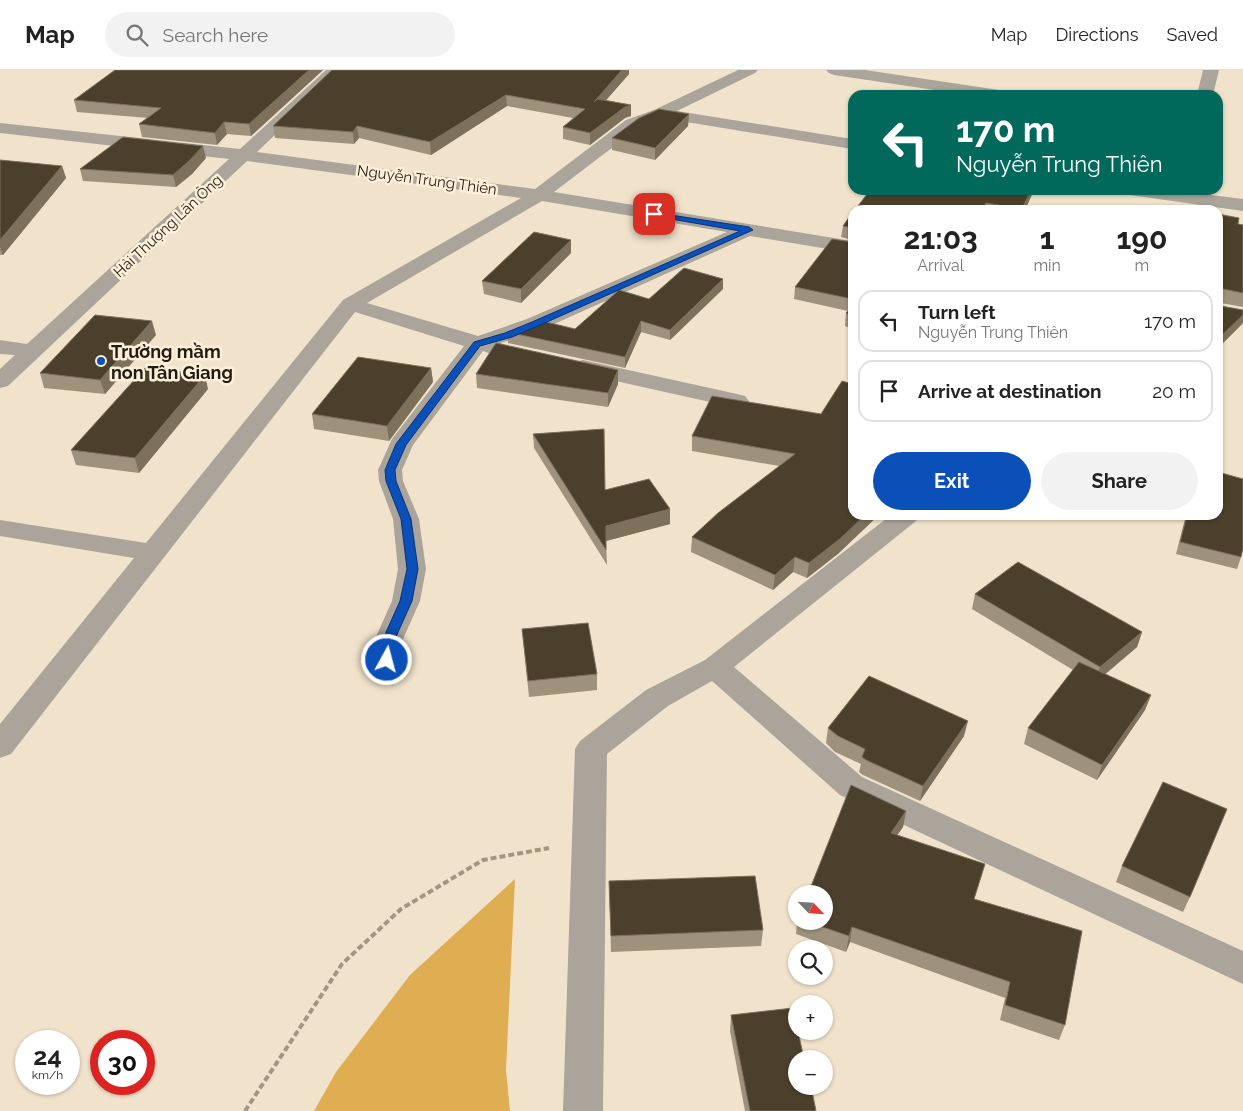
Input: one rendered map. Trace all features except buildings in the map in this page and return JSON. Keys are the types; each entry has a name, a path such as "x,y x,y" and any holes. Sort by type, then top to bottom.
{"street":[{"name":"Hải Thượng Lãn Ông","path":"0,381 336,70"},
{"path":"0,746 350,304 539,195 632,124 660,113 750,70"},
{"path":"834,70 966,90"},
{"path":"1206,90 1211,70"},
{"path":"660,113 848,143"},
{"name":"Nguyễn Trung Thiên","path":"0,128 244,154 539,195 848,247"},
{"path":"1157,195 1243,206"},
{"path":"387,660 389,639 406,601 412,569 406,519 391,481 390,470 401,444 477,344 526,328 694,252 749,230"},
{"path":"350,304 394,316 477,344 516,353"},
{"path":"0,347 32,351"},
{"path":"564,363 737,401"},
{"path":"584,1111 591,750 657,698 715,667 902,520"},
{"path":"0,528 153,553"},
{"path":"715,667 851,786 1243,968"}],"path":[{"path":"245,1111 342,964 402,909 483,860 589,840"}],"shaded area":[{"path":"515,879 506,1070 510,1111 314,1111 336,1072 410,975"}],"place":[{"name":"Trường mầm non Tân Giang","path":"101,361"}],"route":[{"path":"387,660 389,639 406,601 412,569 406,519 391,481 390,470 401,444 477,344 509,335 694,252 749,230 654,214"}]}
